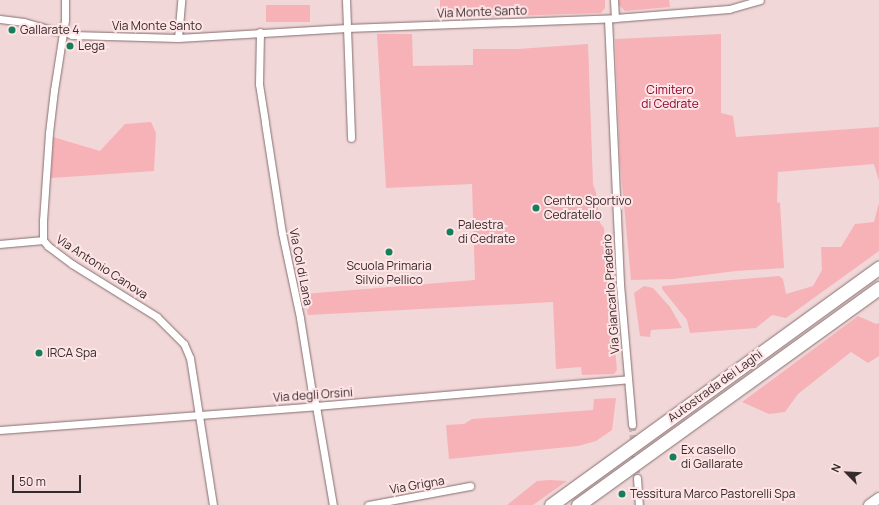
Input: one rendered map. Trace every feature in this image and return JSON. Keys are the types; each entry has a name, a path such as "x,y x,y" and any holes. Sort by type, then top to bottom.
{"highway":[{"name":"Autostrada dei Laghi","path":"551,505 879,268"},
{"name":"Autostrada dei Laghi","path":"578,505 879,288"}],"main road":[{"path":"869,505 879,498"}],"street":[{"name":"Via Antonio Canova","path":"66,0 49,133 42,220 43,240 48,246 72,264 157,317 184,344 190,358 213,505"},
{"path":"178,38 181,0"},
{"path":"346,0 351,138"},
{"name":"Via Giancarlo Praderio","path":"614,0 611,19 613,152 632,424"},
{"name":"Via Monte Santo","path":"0,19 24,22 55,32 63,31 72,35 178,38 347,28 611,19 729,9 760,0"},
{"name":"Via Col di Lana","path":"260,32 260,84 264,123 282,233 300,318 311,387 316,406 332,505"},
{"path":"0,244 43,240"},
{"name":"Via degli Orsini","path":"0,430 628,380"},
{"path":"637,478 639,505"},
{"name":"Via Grigna","path":"368,505 470,486"}],"green space":[{"path":"440,0 605,0 605,8 601,13 446,18 440,11"},
{"path":"619,0 669,0 670,7 625,11 619,5"},
{"path":"266,5 310,5 310,22 266,22"},
{"name":"Centro Sportivo Cedratello","path":"377,34 412,34 413,66 473,65 473,49 518,49 588,44 593,184 596,193 600,223 604,228 617,370 614,374 582,375 581,367 556,369 553,302 308,315 304,294 475,280 472,184 386,188"},
{"name":"Cimitero di Cedrate","path":"721,34 721,113 733,116 736,137 879,127 879,181 874,164 778,172 777,202 780,203 784,268 736,271 673,279 631,280 620,161 615,39"},
{"path":"151,122 156,133 154,171 51,178 53,137 100,151 125,124"},
{"path":"879,203 879,251 786,318 772,315 756,328 690,333 687,320 662,289 662,286 779,276 783,279 786,294 813,286 822,270 821,247 841,247 855,224 874,222"},
{"path":"644,286 653,288 670,307 682,328 651,330 650,337 640,336 634,293"},
{"path":"858,316 876,324 879,323 879,356 868,363 851,352 798,394 785,412 769,414 742,402"},
{"path":"616,398 612,430 596,441 578,446 449,459 446,425 464,424 472,419 593,410 594,399"},
{"path":"537,481 567,481 533,505 507,505"}],"tunnel":[{"path":"632,424 637,478"}],"place":[{"name":"Gallarate 4","path":"12,30"},
{"name":"Lega","path":"70,46"},
{"name":"Centro Sportivo Cedratello","path":"536,208"},
{"name":"Palestra di Cedrate","path":"450,232"},
{"name":"Scuola Primaria Silvio Pellico","path":"389,252"},
{"name":"IRCA Spa","path":"39,353"},
{"name":"Ex casello di Gallarate","path":"673,457"},
{"name":"Tessitura Marco Pastorelli Spa","path":"622,494"}]}
